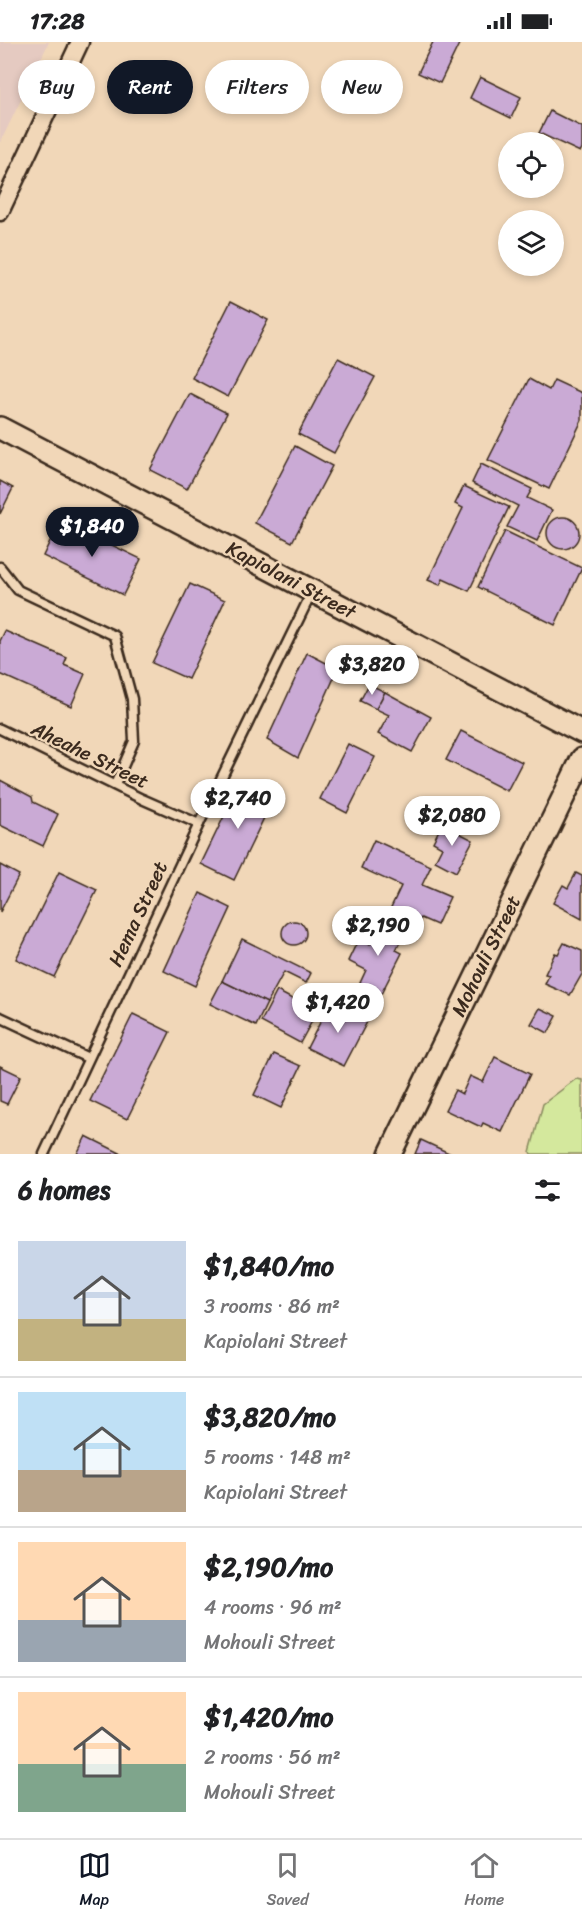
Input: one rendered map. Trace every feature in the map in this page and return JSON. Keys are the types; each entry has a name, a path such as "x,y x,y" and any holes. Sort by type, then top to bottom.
{"street":[{"path":"0,212 80,42"},
{"name":"Kapiolani Street","path":"0,428 582,732"},
{"name":"Mohouli Street","path":"390,1154 582,759"}],"lane":[{"path":"0,567 18,590 115,636 132,699 134,741 115,785"},
{"name":"Hema Street","path":"44,1154 312,592"},
{"name":"Aheahe Street","path":"0,729 200,824"},
{"path":"0,1017 88,1058"}],"shaded area":[{"path":"0,42 49,42 40,60 18,60 18,106 0,143"}],"green space":[{"path":"576,1079 582,1080 582,1154 531,1154 543,1104"}],"building":[{"path":"433,42 460,42 440,83 418,73"},
{"path":"480,77 521,97 511,118 470,98"},
{"path":"550,111 582,127 582,148 580,152 564,145 564,132 540,132"},
{"path":"231,301 268,320 228,397 192,378"},
{"path":"338,358 375,377 334,453 298,434"},
{"path":"529,379 549,390 554,380 582,393 582,420 549,489 488,460"},
{"path":"190,394 227,413 187,489 150,470"},
{"path":"295,446 332,466 292,542 255,523"},
{"path":"481,464 532,489 527,498 552,510 537,541 507,527 518,506 472,483"},
{"path":"0,481 13,488 0,514"},
{"path":"464,486 509,507 469,591 443,579 440,585 428,580 463,508 455,504"},
{"path":"563,517 574,522 579,533 574,544 563,549 552,544 547,533 552,522"},
{"path":"60,520 141,559 123,595 43,556"},
{"path":"505,531 582,568 555,625 478,587"},
{"path":"190,584 225,600 188,679 152,663"},
{"path":"5,631 67,658 64,665 85,674 71,706 0,674 0,641"},
{"path":"307,653 338,669 298,758 267,740"},
{"path":"369,684 385,692 376,709 360,701"},
{"path":"385,692 431,717 412,752 378,734 389,715 376,709"},
{"path":"461,731 522,762 507,791 446,760"},
{"path":"348,744 375,757 347,813 320,799"},
{"path":"242,779 275,795 234,880 201,864"},
{"path":"0,780 32,797 33,802 58,814 43,846 0,825"},
{"path":"442,824 473,840 456,872 435,861 442,847 433,842"},
{"path":"374,840 431,866 422,885 450,897 437,925 421,918 416,929 387,916 401,886 361,868"},
{"path":"0,865 19,875 0,912"},
{"path":"59,872 97,890 54,977 16,959"},
{"path":"576,873 582,876 582,919 553,903 563,885 568,888"},
{"path":"200,893 231,908 195,986 164,971"},
{"path":"294,921 302,925 306,933 302,941 294,945 286,941 282,933 286,925"},
{"path":"380,922 404,934 396,950 402,953 381,994 360,983 366,970 348,961 359,938 370,944"},
{"path":"242,939 311,973 306,983 284,972 267,1003 222,981"},
{"path":"564,943 582,951 582,974 570,995 545,984 549,975 545,974 555,953 558,954"},
{"path":"222,981 267,1003 256,1026 210,1004"},
{"path":"277,991 317,1012 300,1043 261,1022"},
{"path":"329,1005 343,1013 349,1008 369,1018 344,1066 307,1048"},
{"path":"540,1008 557,1016 548,1033 531,1024"},
{"path":"133,1014 170,1032 127,1119 90,1101"},
{"path":"274,1054 301,1066 281,1108 254,1095"},
{"path":"495,1057 530,1074 502,1132 483,1123 481,1127 445,1110 455,1090 462,1094 470,1076 483,1082"},
{"path":"0,1066 21,1076 7,1104 0,1101"},
{"path":"86,1136 122,1154 77,1154"},
{"path":"421,1140 451,1154 415,1154"}]}
